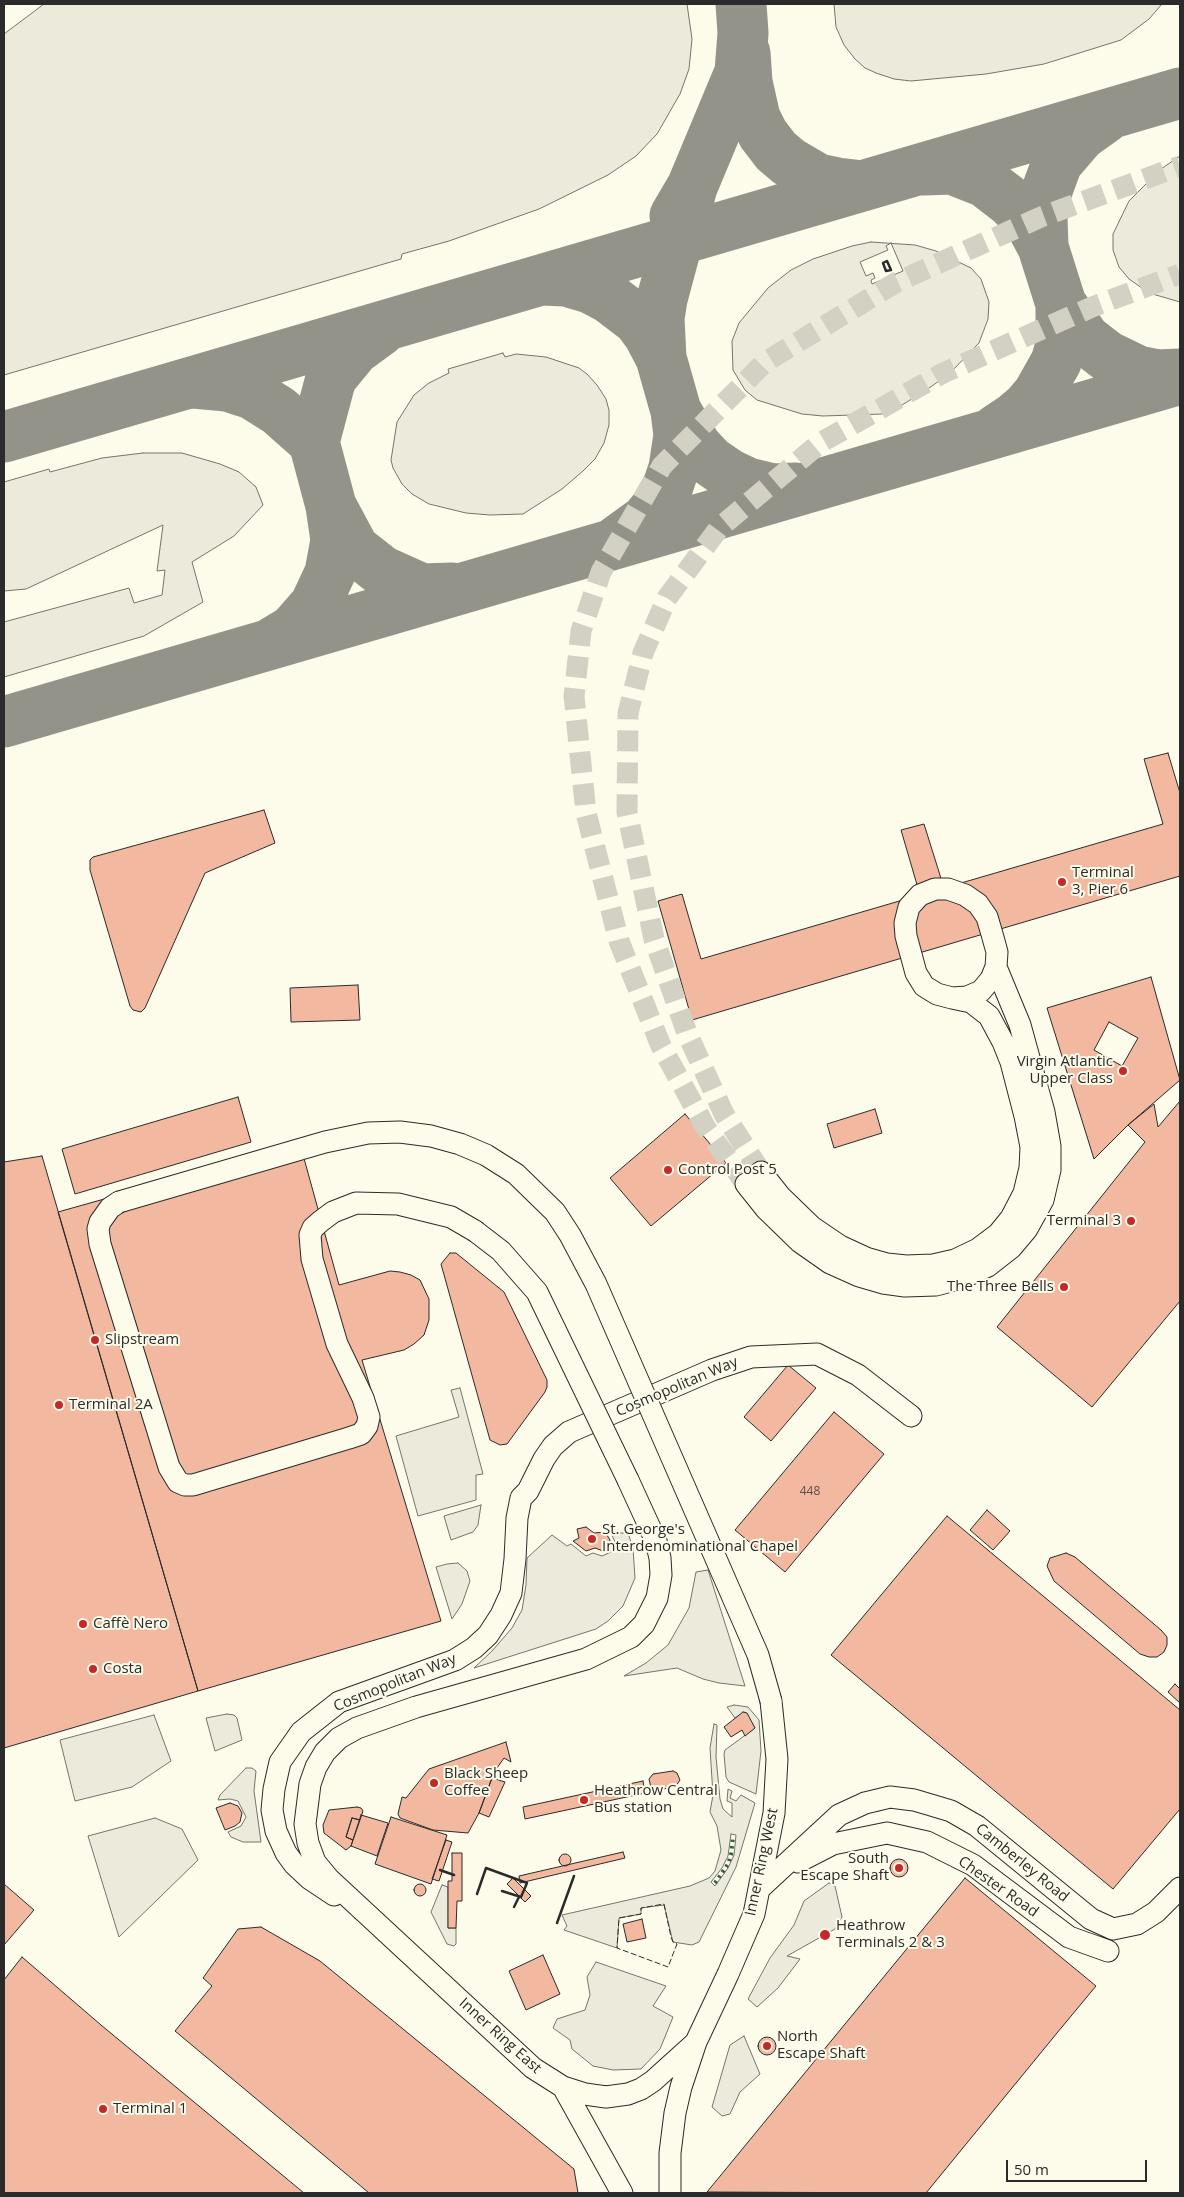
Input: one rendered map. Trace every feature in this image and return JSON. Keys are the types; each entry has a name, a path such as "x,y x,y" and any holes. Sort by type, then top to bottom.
{"street":[{"path":"952,998 968,997 981,991 991,979 996,967 997,952 986,917 978,904 965,894 948,888 935,889 920,895 909,907 905,923 906,936 916,974 924,986 937,994 952,998 970,1002 989,1016 1011,1062 1031,1147 1030,1168 1024,1193 1011,1218 998,1234 978,1249 955,1260 934,1265 906,1266 887,1264 866,1258 840,1246 812,1227 780,1196 754,1178 766,1209 800,1242 830,1263 859,1276 883,1283 905,1286 936,1285 962,1278 988,1266 1011,1248 1027,1229 1043,1200 1050,1170 1050,1146 1044,1112 1020,1025 996,967"},
{"name":"Inner Ring West","path":"372,1920 329,1879 315,1862 308,1843 305,1824 310,1784 316,1767 325,1752 339,1738 382,1718 586,1658 616,1646 631,1637 647,1619 657,1598 661,1574 660,1558 649,1526 537,1292 502,1251 475,1231 451,1217 407,1206 356,1203 342,1207 321,1221 310,1235 312,1258 337,1344 363,1398 369,1417 367,1426 361,1434 193,1485 185,1485 178,1482 172,1476 100,1244 98,1229 104,1215 119,1202 325,1142 368,1133 400,1132 431,1136 460,1144 486,1156 516,1174 555,1212 596,1284 758,1655 772,1701 777,1759 774,1804 754,1914 696,2042 675,2113 670,2153 670,2193"},
{"name":"Cosmopolitan Way","path":"372,1920 310,1879 286,1853 276,1832 272,1810 280,1762 301,1732 339,1702 455,1660 474,1648 488,1635 502,1615 510,1593 515,1559 517,1518 521,1498 528,1491 544,1459 553,1446 569,1432 712,1370 751,1357 817,1354 858,1375 910,1416"},
{"name":"Camberley Road","path":"759,1888 839,1816 864,1803 890,1797 914,1800 951,1811 977,1826 1091,1919 1113,1930 1136,1924 1156,1912 1180,1888"},
{"name":"Chester Road","path":"759,1888 806,1857 833,1844 887,1834 927,1842 973,1865 1069,1937 1108,1951"},
{"name":"Inner Ring East","path":"372,1920 533,2068 563,2087 622,2193"},
{"name":"Inner Ring West","path":"563,2087 586,2094 606,2097 628,2094 652,2082 696,2042"}],"shaded area":[{"path":"44,4 687,4 692,39 689,69 680,94 657,134 636,156 608,175 539,209 449,241 402,254 401,259 4,375 4,34"},
{"path":"834,4 1162,4 1149,19 1121,40 1044,64 986,74 911,81 894,79 876,73 865,68 855,59 844,45 836,27"},
{"path":"1180,156 1180,302 1149,293 1129,279 1119,267 1113,250 1113,234 1129,201 1161,169"},
{"path":"871,242 890,243 886,246 888,250 860,262 866,276 873,273 875,278 871,280 872,284 903,271 891,243 915,245 936,251 971,268 981,279 989,302 988,319 979,343 950,373 897,408 882,414 823,416 802,414 757,400 745,390 733,370 732,341 739,323 768,288 791,270 813,259 852,246"},
{"path":"503,353 505,357 516,354 546,357 579,368 587,374 606,399 609,410 609,425 604,443 595,459 583,471 562,489 523,514 490,515 466,513 429,504 412,494 402,484 393,468 391,460 397,422 414,395 429,383 449,373 448,369"},
{"path":"143,453 182,453 220,464 239,472 256,487 263,505 234,536 192,562 203,602 144,636 4,677 4,622 129,588 134,603 162,595 165,570 157,571 163,525 26,589 4,591 4,482 49,469 50,472 102,458"},
{"path":"460,1388 483,1474 476,1475 476,1500 418,1516 396,1436 459,1417 451,1390"},
{"path":"481,1505 478,1525 473,1532 451,1540 444,1516"},
{"path":"628,1533 633,1548 635,1578 623,1606 608,1621 596,1629 474,1668 512,1628 522,1610 526,1585 527,1558 552,1535 567,1546 571,1544 586,1556 593,1553 602,1556 611,1552 615,1542 612,1535"},
{"path":"458,1563 467,1571 470,1581 462,1604 452,1619 436,1567"},
{"path":"708,1570 745,1686 703,1679 677,1668 624,1676 646,1663 668,1645 689,1608 696,1572"},
{"path":"734,1705 748,1707 759,1720 761,1751 756,1794 729,1782 726,1777 725,1750 755,1728 745,1712 735,1718 727,1707"},
{"path":"227,1714 234,1715 237,1718 242,1740 215,1751 206,1718"},
{"path":"154,1715 171,1761 132,1787 75,1801 60,1740"},
{"path":"714,1724 717,1725 716,1757 720,1799 723,1809 732,1817 732,1803 727,1801 728,1789 732,1791 730,1798 736,1801 741,1795 755,1803 736,1867 699,1942 692,1945 673,1942 664,1905 641,1908 641,1914 619,1918 617,1948 564,1930 567,1926 562,1915 690,1886 709,1878 715,1871 721,1850 717,1826 710,1812 713,1795 710,1748","holes":["731,1834 736,1835 734,1855 728,1868 715,1886 711,1882 722,1868 728,1856"]},
{"path":"246,1768 252,1768 256,1771 254,1791 261,1842 243,1842 231,1837 228,1832 241,1826 246,1817 238,1801 230,1799 218,1800 220,1795"},
{"path":"155,1818 182,1829 198,1860 119,1937 88,1836"},
{"path":"829,1883 835,1886 842,1917 835,1929 787,1956 800,1959 778,1988 757,2007 748,1999 770,1958 794,1925 804,1901"},
{"path":"442,1885 448,1887 448,1928 456,1928 456,1944 454,1946 447,1944 431,1912"},
{"path":"596,1962 666,1986 653,2006 673,2017 660,2049 641,2069 613,2070 593,2066 572,2049 570,2040 553,2028 557,2019 585,2010 590,1995 587,1977"},
{"path":"744,2036 760,2074 740,2092 730,2114 722,2116 712,2107 730,2045"}],"building":[{"name":"Terminal 3, Pier 6","path":"1168,753 1180,793 1180,876 692,1020 658,901 682,894 701,959 920,895 901,830 924,824 944,888 1163,824 1144,759"},
{"path":"264,810 275,843 205,873 145,1008 141,1012 133,1010 130,1006 90,870 90,860 93,857"},
{"name":"Virgin Atlantic Upper Class","path":"1151,977 1180,1080 1128,1125 1094,1159 1047,1008","holes":["1109,1022 1138,1038 1122,1066 1094,1050"]},
{"path":"358,985 360,1020 291,1022 290,988"},
{"path":"238,1097 251,1142 75,1194 62,1149"},
{"name":"Terminal 3","path":"1180,1101 1180,1301 1092,1407 997,1327 1145,1142 1128,1125 1154,1104 1158,1127"},
{"path":"875,1109 882,1133 834,1148 827,1124"},
{"name":"Control Post 5","path":"685,1114 726,1163 651,1226 610,1178"},
{"path":"300,1144 339,1285 390,1271 400,1272 420,1280 429,1299 429,1320 424,1335 404,1350 362,1360 441,1621 198,1691 58,1212"},
{"name":"Terminal 2A","path":"42,1156 198,1691 4,1748 4,1162"},
{"path":"450,1253 456,1253 504,1292 547,1380 545,1392 507,1444 500,1445 490,1440 441,1264"},
{"path":"788,1365 816,1388 771,1441 744,1417"},
{"path":"834,1412 884,1454 785,1572 735,1530"},
{"path":"987,1510 1010,1531 993,1550 970,1530"},
{"path":"947,1516 1180,1710 1180,1809 1113,1889 831,1655"},
{"name":"St. George's Interdenominational Chapel","path":"586,1527 594,1533 605,1532 610,1540 609,1546 603,1551 595,1548 586,1551 573,1541 579,1538 577,1529"},
{"path":"1066,1553 1075,1557 1161,1630 1167,1637 1167,1645 1164,1652 1157,1657 1140,1654 1054,1581 1047,1566 1050,1558"},
{"path":"1175,1684 1180,1689 1180,1703 1168,1692"},
{"path":"743,1712 747,1713 755,1728 745,1736 742,1730 731,1737 724,1727"},
{"path":"506,1742 511,1762 504,1758 497,1768 479,1813 468,1833 433,1830 400,1818 398,1814 402,1797 406,1798 429,1769"},
{"path":"673,1771 677,1773 680,1780 676,1786 656,1791 651,1788 649,1779 653,1774"},
{"path":"492,1778 505,1782 489,1817 479,1813"},
{"name":"Heathrow Central Bus station","path":"643,1781 645,1793 525,1819 523,1807"},
{"path":"230,1803 238,1806 242,1813 240,1822 225,1830 216,1808"},
{"path":"357,1807 363,1811 360,1820 352,1818 346,1837 353,1840 351,1846 346,1850 324,1833 323,1825 329,1810"},
{"path":"361,1815 388,1823 377,1856 351,1846"},
{"path":"391,1817 447,1835 431,1884 375,1864"},
{"path":"352,1818 360,1820 353,1840 346,1837"},
{"path":"446,1840 452,1842 439,1881 432,1879"},
{"name":"Heathrow Central Bus station","path":"623,1852 625,1858 520,1883 519,1876"},
{"path":"452,1853 462,1853 462,1901 457,1901 456,1928 448,1928 448,1881 452,1881"},
{"path":"563,1854 567,1854 571,1860 567,1866 563,1866 559,1862 559,1858"},
{"name":"South Escape Shaft","path":"899,1859 905,1862 908,1868 905,1874 899,1877 893,1874 890,1868 893,1862"},
{"path":"513,1878 531,1896 525,1902 507,1884"},
{"path":"965,1878 1096,1986 926,2193 707,2192"},
{"path":"4,1884 34,1910 4,1945"},
{"path":"418,1884 422,1884 426,1890 422,1896 418,1896 414,1892 414,1888"},
{"path":"642,1919 646,1938 627,1942 623,1924"},
{"path":"261,1927 320,1961 574,2169 578,2193 369,2193 175,2031 212,1986 203,1978 238,1929"},
{"path":"543,1955 560,1994 526,2010 509,1971"},
{"name":"Terminal 1","path":"22,1957 304,2193 4,2193 4,1980"},
{"name":"North Escape Shaft","path":"767,2037 773,2040 776,2046 773,2052 767,2055 761,2052 758,2046 761,2040"}],"taxiway":[{"path":"675,216 692,187 740,72 743,33 741,4"},
{"path":"745,53 747,82 755,118 763,134 776,151 789,162 818,179 863,186"},
{"path":"4,437 1180,93"},
{"path":"1043,247 1042,218 1046,193 1057,163 1081,135 1106,117"},
{"path":"923,170 952,169 985,182 1011,202 1029,221 1043,247 1061,304"},
{"path":"617,541 646,520 658,505 668,486 674,468 679,435 676,411 661,358 659,318 662,299 692,187"},
{"path":"542,280 566,281 590,288 609,298 638,320 649,335 661,358"},
{"path":"996,430 1027,407 1038,394 1056,362 1061,345 1061,304 1085,339 1107,356 1138,371 1158,375 1180,374"},
{"path":"314,442 331,378 354,350 380,331"},
{"path":"4,722 1180,379"},
{"path":"194,383 227,386 252,394 279,411 314,442 331,506 354,549 382,571 422,589 453,588"},
{"path":"676,411 696,446 710,461 729,474 748,483 773,489 796,488"},
{"path":"273,642 293,630 315,605 330,573 336,540 331,506"}],"tunnel":[{"path":"746,1184 707,1130 661,1046 619,941 586,813 574,696 581,631 601,572 662,466 765,362 897,282 1041,217 1180,166"},
{"path":"761,1172 724,1114 687,1033 654,939 627,812 628,713 643,653 667,598 719,528 820,443 943,373 1092,307 1180,274"}],"hedge":[{"path":"715,1883 728,1864 733,1837"}],"fence":[{"path":"664,1904 671,1937 673,1942 677,1944 668,1967 617,1948 619,1918 641,1914 641,1908 664,1904"}],"wall":[{"path":"887,261 891,270 886,271 883,263 887,261"},
{"path":"477,1894 486,1868 527,1883 521,1897 502,1891"},
{"path":"440,1870 454,1875"},
{"path":"557,1923 574,1876"},
{"path":"514,1907 519,1897"}],"place":[{"name":"Terminal 3, Pier 6","path":"1062,882"},
{"name":"Virgin Atlantic Upper Class","path":"1123,1071"},
{"name":"Control Post 5","path":"668,1170"},
{"name":"Terminal 3","path":"1131,1221"},
{"name":"The Three Bells","path":"1064,1287"},
{"name":"Slipstream","path":"95,1340"},
{"name":"Terminal 2A","path":"59,1405"},
{"name":"St. George's Interdenominational Chapel","path":"592,1539"},
{"name":"Caffè Nero","path":"83,1624"},
{"name":"Costa","path":"93,1669"},
{"name":"Black Sheep Coffee","path":"434,1783"},
{"name":"Heathrow Central Bus station","path":"584,1800"},
{"name":"South Escape Shaft","path":"899,1868"},
{"name":"Heathrow Terminals 2 & 3","path":"825,1935"},
{"name":"North Escape Shaft","path":"767,2046"},
{"name":"Terminal 1","path":"103,2109"}]}
